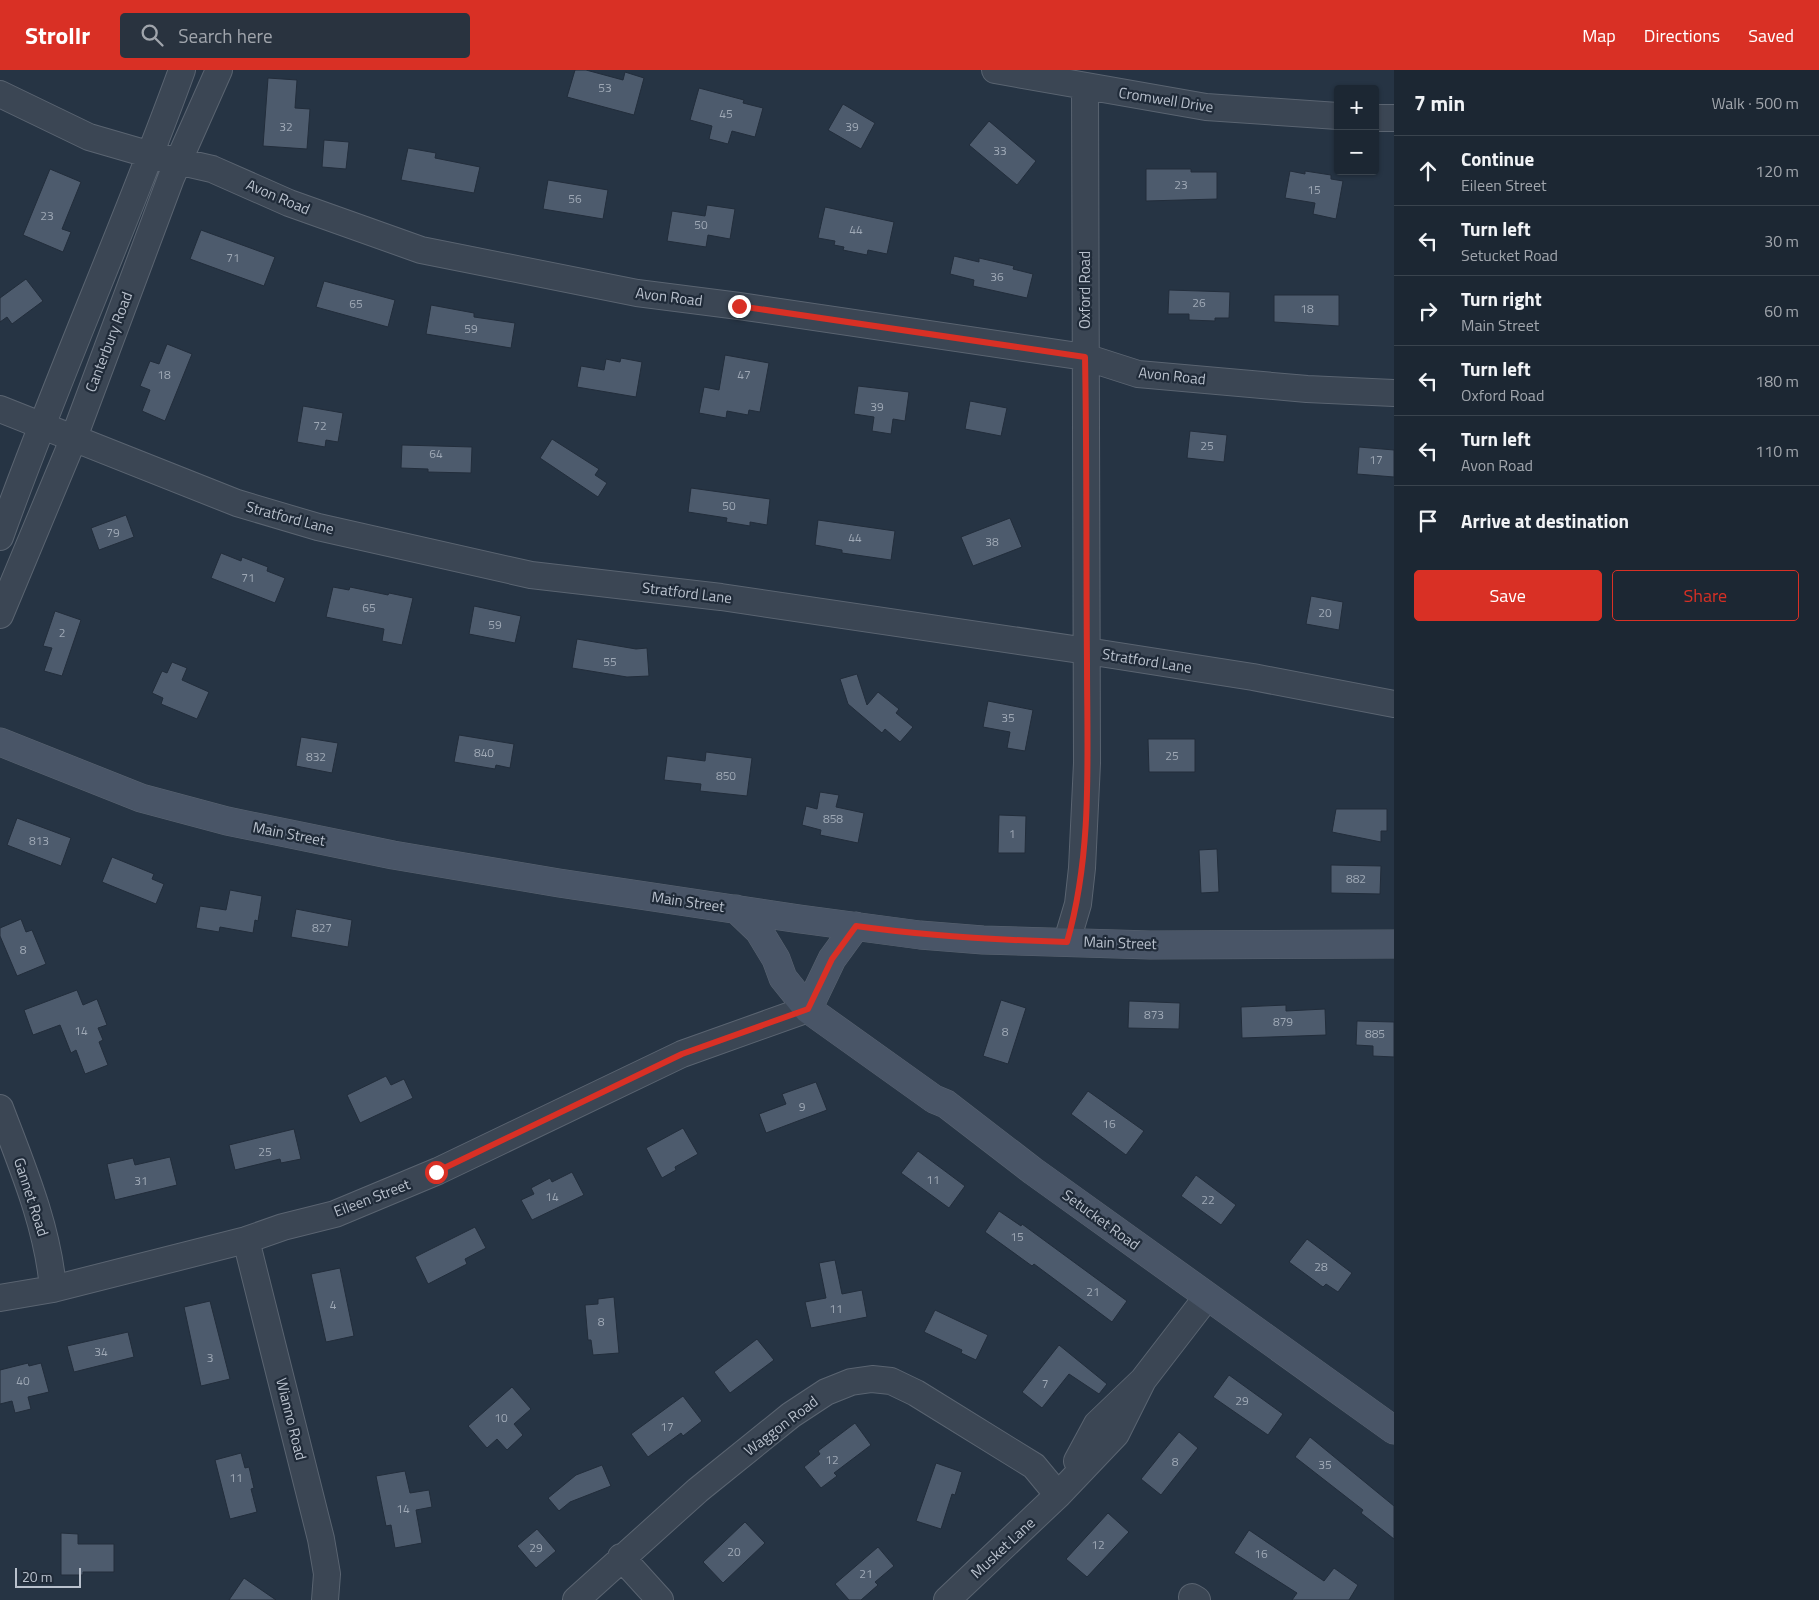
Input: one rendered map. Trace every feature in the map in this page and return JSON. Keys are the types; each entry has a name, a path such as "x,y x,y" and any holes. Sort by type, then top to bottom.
{"main road":[{"name":"Main Street","path":"0,742 141,798 227,821 393,854 559,883 736,909 920,935 974,939 1150,944 1394,944"},
{"name":"Setucket Road","path":"736,909 758,931 776,959 783,978 808,1009 843,1036 934,1099 946,1104 1033,1171 1394,1430"},
{"path":"808,1009 832,959 856,926"}],"street":[{"name":"Canterbury Road","path":"0,537 151,155 182,70"},
{"name":"Canterbury Road","path":"0,615 73,440 178,161 219,70"},
{"name":"Cromwell Drive","path":"995,70 1206,107 1334,116"},
{"name":"Oxford Road","path":"1067,942 1078,904 1082,868 1087,763 1085,87"},
{"name":"Avon Road","path":"0,94 89,137 151,155 212,169 288,204 421,250 637,293 739,306 1085,357 1138,374 1307,389 1394,393"},
{"path":"1379,118 1394,118"},
{"name":"Stratford Lane","path":"0,409 43,425 73,440 236,503 318,527 531,575 721,597 1087,651 1253,678 1394,704"},
{"name":"Eileen Street","path":"0,1298 53,1289 246,1240 283,1227 335,1214 397,1189 682,1054 808,1009"},
{"name":"Gannet Road","path":"0,1108 42,1228 51,1263 53,1289"},
{"name":"Wianno Road","path":"246,1240 321,1539 327,1574 325,1600"},
{"name":"Musket Lane","path":"947,1600 1058,1495 1116,1434 1143,1380 1207,1296"},
{"name":"Waggon Road","path":"576,1600 621,1557 698,1490 791,1415 826,1392 851,1382 872,1379 891,1381 942,1409 1034,1466 1058,1495"},
{"path":"621,1557 660,1600"}],"building":[{"path":"575,70 586,70 623,80 625,72 644,78 634,115 567,97"},
{"path":"268,78 297,80 295,108 310,109 307,149 263,146"},
{"path":"699,88 744,100 743,103 763,108 755,137 732,131 728,144 709,139 712,126 690,120"},
{"path":"843,104 875,123 861,149 828,130"},
{"path":"989,121 1036,161 1017,185 969,145"},
{"path":"324,140 349,142 346,169 322,167"},
{"path":"408,148 436,153 435,158 480,167 474,193 401,180"},
{"path":"50,169 81,182 62,229 71,232 63,252 23,235"},
{"path":"1146,169 1191,169 1191,172 1217,172 1217,199 1146,201"},
{"path":"1290,171 1305,174 1305,171 1331,175 1331,179 1343,181 1336,219 1313,214 1315,203 1285,198"},
{"path":"548,180 608,190 603,219 543,209"},
{"path":"707,205 735,209 730,239 708,235 706,247 667,241 672,211 705,216"},
{"path":"825,207 894,222 887,254 868,250 867,255 843,250 844,247 834,245 835,241 818,238"},
{"path":"201,230 275,257 264,286 190,259"},
{"path":"954,256 979,262 979,258 1014,266 1013,269 1033,274 1027,298 973,286 974,280 950,274"},
{"path":"26,279 43,301 12,324 7,317 0,322 0,298"},
{"path":"324,281 395,300 388,327 316,307"},
{"path":"1169,290 1230,292 1229,318 1215,318 1215,321 1189,320 1189,314 1168,314"},
{"path":"1274,295 1339,295 1339,326 1274,322"},
{"path":"431,305 474,313 474,317 515,323 511,348 426,334"},
{"path":"167,344 192,354 165,421 142,411 150,390 140,386 150,361 159,364"},
{"path":"725,355 769,363 760,412 749,410 748,415 727,411 726,418 699,413 704,387 719,390"},
{"path":"621,358 642,362 636,397 577,387 581,366 604,370 606,359 620,362"},
{"path":"858,386 909,392 905,421 893,419 891,434 872,431 874,417 854,414"},
{"path":"970,401 1007,408 1001,436 965,429"},
{"path":"303,406 343,413 338,442 326,440 325,447 297,442"},
{"path":"1190,431 1227,435 1224,462 1187,458"},
{"path":"552,439 599,469 595,475 607,483 598,497 540,458"},
{"path":"402,445 472,447 471,473 428,472 428,469 401,468"},
{"path":"1359,447 1394,450 1394,477 1357,474"},
{"path":"691,488 770,499 767,525 750,522 750,526 726,522 727,518 688,512"},
{"path":"126,515 134,537 99,550 91,528"},
{"path":"1010,518 1022,547 973,566 961,537"},
{"path":"818,520 895,531 891,560 842,553 842,550 815,545"},
{"path":"221,553 241,561 242,557 268,567 267,571 285,578 275,603 211,578"},
{"path":"333,587 349,590 350,587 413,598 402,645 382,641 384,629 326,617"},
{"path":"1311,596 1343,602 1339,630 1306,624"},
{"path":"474,606 521,616 515,643 469,634"},
{"path":"55,611 81,620 62,676 44,671 52,648 43,646"},
{"path":"577,639 636,649 647,648 649,676 627,677 572,668"},
{"path":"172,662 187,668 182,680 209,692 197,719 161,704 163,698 152,693 162,671 167,673"},
{"path":"857,674 867,705 878,692 899,709 896,713 913,727 900,742 885,729 882,733 848,704 840,679"},
{"path":"988,701 1033,710 1025,751 1007,748 1010,732 983,727"},
{"path":"459,735 514,744 510,768 496,765 495,769 454,762"},
{"path":"301,737 338,743 332,773 296,766"},
{"path":"1148,739 1195,739 1195,772 1149,772"},
{"path":"706,752 752,758 747,796 700,791 701,784 664,780 667,756 705,761"},
{"path":"820,792 839,795 836,807 864,813 858,843 820,835 821,830 802,825 806,806 817,809"},
{"path":"1336,809 1387,809 1387,831 1381,831 1381,842 1332,832"},
{"path":"999,815 1026,816 1025,853 998,853"},
{"path":"17,818 71,838 61,866 7,845"},
{"path":"1217,849 1219,892 1201,893 1199,850"},
{"path":"112,857 154,874 152,879 164,884 156,904 102,882"},
{"path":"1331,865 1381,866 1380,894 1331,893"},
{"path":"230,890 262,896 258,921 255,920 253,933 220,927 219,932 196,928 200,906 226,910"},
{"path":"296,909 352,920 348,947 291,937"},
{"path":"21,919 26,932 32,930 46,964 17,976 0,936 0,928"},
{"path":"77,990 83,1005 97,999 107,1025 98,1028 103,1040 99,1042 108,1065 85,1074 76,1050 71,1053 60,1025 33,1035 24,1010"},
{"path":"1001,1000 1026,1008 1008,1064 983,1056"},
{"path":"1129,1001 1180,1003 1179,1029 1128,1028"},
{"path":"1286,1005 1286,1011 1325,1009 1326,1035 1242,1038 1241,1007"},
{"path":"1357,1021 1394,1022 1394,1057 1373,1056 1373,1046 1356,1045"},
{"path":"386,1076 391,1085 404,1079 413,1098 360,1123 347,1095"},
{"path":"816,1082 827,1110 766,1133 759,1114 786,1104 782,1094"},
{"path":"1088,1091 1144,1131 1126,1155 1071,1114"},
{"path":"683,1128 698,1154 675,1167 676,1170 662,1178 646,1148"},
{"path":"294,1129 301,1159 281,1163 280,1159 235,1170 229,1145"},
{"path":"918,1151 965,1186 949,1208 901,1173"},
{"path":"170,1157 177,1185 115,1200 107,1164 133,1158 135,1165"},
{"path":"572,1172 584,1195 532,1220 521,1200 534,1194 531,1188 550,1178 552,1182"},
{"path":"1196,1175 1236,1205 1221,1225 1181,1196"},
{"path":"999,1211 1021,1226 1022,1224 1127,1301 1112,1322 1034,1264 1032,1266 985,1232"},
{"path":"475,1227 486,1248 465,1259 467,1264 428,1284 415,1257"},
{"path":"1307,1239 1352,1273 1338,1292 1326,1284 1323,1287 1289,1262"},
{"path":"835,1260 842,1294 862,1290 867,1317 811,1328 805,1302 826,1298 819,1263"},
{"path":"340,1268 354,1336 326,1342 311,1274"},
{"path":"614,1297 619,1353 593,1355 591,1340 588,1340 585,1305 598,1304 598,1299"},
{"path":"210,1301 230,1379 201,1386 184,1307"},
{"path":"935,1310 988,1335 976,1360 961,1353 962,1350 924,1332"},
{"path":"128,1332 134,1357 74,1372 67,1346"},
{"path":"757,1339 774,1360 730,1393 714,1372"},
{"path":"1059,1345 1107,1384 1099,1394 1069,1374 1042,1408 1022,1392"},
{"path":"28,1363 29,1366 41,1363 49,1392 28,1397 31,1409 15,1413 12,1401 0,1404 0,1370"},
{"path":"1229,1375 1283,1414 1268,1435 1213,1397"},
{"path":"512,1387 531,1409 514,1424 523,1435 507,1450 497,1439 487,1448 468,1426"},
{"path":"683,1396 702,1421 683,1436 681,1433 648,1457 631,1434"},
{"path":"855,1423 871,1445 834,1473 837,1476 821,1488 804,1467 820,1454 818,1451"},
{"path":"1179,1432 1198,1448 1161,1495 1141,1479"},
{"path":"1310,1437 1394,1506 1394,1539 1361,1513 1363,1510 1295,1457"},
{"path":"241,1453 245,1468 249,1467 254,1488 251,1489 257,1512 230,1519 215,1460"},
{"path":"936,1463 962,1472 955,1495 952,1494 941,1529 916,1521"},
{"path":"602,1465 611,1486 570,1502 559,1511 548,1498 576,1475"},
{"path":"405,1471 410,1493 429,1490 432,1507 416,1510 422,1543 395,1548 391,1525 386,1526 376,1476"},
{"path":"1108,1513 1129,1532 1087,1577 1066,1559"},
{"path":"745,1522 765,1543 723,1583 703,1562"},
{"path":"537,1529 556,1551 536,1568 517,1546"},
{"path":"1249,1530 1324,1581 1334,1568 1358,1585 1349,1600 1292,1600 1297,1593 1234,1553"},
{"path":"61,1533 78,1534 78,1544 114,1544 114,1572 83,1572 83,1575 61,1575"},
{"path":"878,1547 894,1566 875,1582 878,1585 861,1600 849,1600 835,1584"},
{"path":"244,1578 276,1600 229,1600"}],"route":[{"path":"436,1172 682,1054 808,1009 821,986 832,959 856,926 920,935 983,940 1067,942 1078,904 1082,868 1087,763 1088,508 1085,357 739,306"}]}
